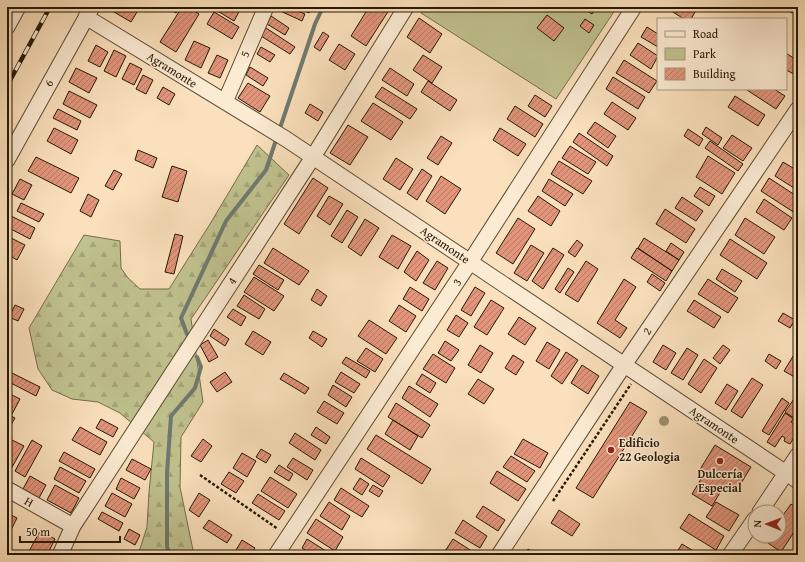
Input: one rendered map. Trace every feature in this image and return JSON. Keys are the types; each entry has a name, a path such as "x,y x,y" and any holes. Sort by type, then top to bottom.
{"street":[{"path":"7,27 18,7"},
{"name":"5","path":"225,102 266,7"},
{"name":"4","path":"60,555 72,526 313,157 406,7"},
{"name":"3","path":"276,555 470,262 634,7"},
{"name":"Agramonte","path":"89,12 225,102 286,139 792,477"},
{"name":"6","path":"7,160 89,12"},
{"name":"2","path":"500,555 624,366 798,109"},
{"path":"767,504 792,477 798,455"},
{"name":"H","path":"7,490 72,526"},
{"path":"730,555 747,531"}],"path":[{"path":"551,504 638,375"},
{"path":"200,475 288,537"}],"green space":[{"path":"424,7 617,7 556,99 421,13"},
{"path":"257,145 289,175 191,319 203,402 181,437 180,487 194,555 138,555 147,527 154,442 120,413 98,402 72,399 52,390 38,369 29,328 84,235 120,241 121,268 128,278 140,289 169,289"}],"building":[{"path":"111,7 129,7 137,12 131,22 109,9"},
{"path":"139,7 151,7 147,12"},
{"path":"167,7 179,7 176,13"},
{"path":"182,7 188,7 199,14 176,52 160,42"},
{"path":"211,7 236,7 240,10 234,21"},
{"path":"277,7 289,7 305,14 302,21 276,9"},
{"path":"297,7 311,7 309,13"},
{"path":"369,7 391,7 366,46 351,36"},
{"path":"581,7 597,7 592,14"},
{"path":"665,7 698,7 692,18 682,18"},
{"path":"784,7 796,7 792,13"},
{"path":"214,12 239,27 232,39 207,24"},
{"path":"547,15 564,28 554,41 537,28"},
{"path":"271,16 289,28 285,35 267,24"},
{"path":"419,18 442,34 430,53 407,37"},
{"path":"585,19 594,25 589,33 580,26"},
{"path":"647,27 657,33 657,46 641,37"},
{"path":"266,28 295,47 290,54 261,36"},
{"path":"323,32 329,36 320,51 314,47"},
{"path":"194,41 210,48 201,68 185,60"},
{"path":"638,43 657,55 657,58 651,69 630,55"},
{"path":"339,44 355,54 345,70 329,60"},
{"path":"96,45 108,52 100,67 88,61"},
{"path":"261,47 275,55 270,62 257,54"},
{"path":"114,50 126,56 116,77 104,71"},
{"path":"787,54 798,61 798,67 794,74 787,70"},
{"path":"217,55 228,60 220,78 208,73"},
{"path":"423,55 442,67 432,83 413,70"},
{"path":"624,60 657,81 649,93 616,73"},
{"path":"130,63 142,69 134,85 122,79"},
{"path":"250,67 268,78 263,86 246,75"},
{"path":"76,68 97,78 89,93 69,82"},
{"path":"390,68 414,84 407,96 382,80"},
{"path":"143,75 153,80 146,94 136,89"},
{"path":"613,77 645,97 638,109 606,89"},
{"path":"428,81 457,100 450,111 421,92"},
{"path":"248,83 270,96 260,112 238,98"},
{"path":"163,87 175,94 169,105 157,98"},
{"path":"382,87 417,109 410,119 375,97"},
{"path":"747,90 776,90 785,96 776,109"},
{"path":"69,91 97,105 90,118 63,104"},
{"path":"535,95 552,106 545,117 528,106"},
{"path":"735,96 765,115 758,126 728,107"},
{"path":"612,102 636,118 628,130 604,114"},
{"path":"373,103 403,122 391,140 361,121"},
{"path":"310,104 323,112 318,121 305,113"},
{"path":"515,106 543,124 535,137 507,119"},
{"path":"58,109 81,121 77,130 53,118"},
{"path":"595,122 616,136 608,148 587,133"},
{"path":"348,125 368,137 350,165 330,153"},
{"path":"706,127 722,138 718,145 702,134"},
{"path":"54,128 78,140 71,154 47,141"},
{"path":"500,128 526,144 518,156 493,140"},
{"path":"688,129 703,139 699,146 684,136"},
{"path":"579,133 613,156 607,166 573,142"},
{"path":"732,135 752,148 743,161 723,148"},
{"path":"441,136 452,143 438,165 427,158"},
{"path":"710,141 743,164 738,171 705,148"},
{"path":"570,146 596,162 588,174 562,158"},
{"path":"138,150 157,158 153,168 135,160"},
{"path":"708,156 735,173 722,194 696,177"},
{"path":"36,157 79,178 71,193 28,171"},
{"path":"396,158 413,169 400,190 383,179"},
{"path":"559,161 592,181 583,194 551,174"},
{"path":"783,162 798,171 798,182 794,188 775,176"},
{"path":"172,166 187,171 178,202 162,197"},
{"path":"422,169 432,176 417,200 407,193"},
{"path":"114,170 122,174 113,190 105,186"},
{"path":"441,176 461,189 445,214 426,201"},
{"path":"313,178 328,188 299,234 284,224"},
{"path":"769,178 798,197 798,215 761,191"},
{"path":"20,179 32,185 24,200 12,194"},
{"path":"549,179 573,194 565,206 542,191"},
{"path":"700,187 715,196 709,206 694,196"},
{"path":"88,194 99,200 91,217 80,211"},
{"path":"329,196 343,204 330,225 317,216"},
{"path":"538,196 560,211 551,226 528,211"},
{"path":"682,197 703,211 696,221 675,208"},
{"path":"764,199 792,218 784,230 756,212"},
{"path":"21,203 44,214 39,222 17,211"},
{"path":"665,209 695,229 686,243 656,224"},
{"path":"347,210 358,217 342,243 331,236"},
{"path":"7,214 35,228 30,239 7,227"},
{"path":"518,218 535,229 513,264 496,253"},
{"path":"745,218 775,237 764,254 735,235"},
{"path":"365,219 379,228 361,256 348,247"},
{"path":"175,234 183,236 174,274 165,272"},
{"path":"392,235 411,246 398,269 379,257"},
{"path":"7,236 25,245 17,260 7,254"},
{"path":"644,238 679,260 672,271 638,248"},
{"path":"730,239 767,263 757,279 720,255"},
{"path":"577,240 583,245 575,257 568,252"},
{"path":"671,243 684,252 679,260 666,251"},
{"path":"531,245 544,253 527,281 514,273"},
{"path":"273,248 309,271 299,285 264,263"},
{"path":"553,248 564,255 543,289 532,281"},
{"path":"637,248 672,271 666,281 631,258"},
{"path":"417,251 429,260 416,281 404,272"},
{"path":"437,261 448,268 435,290 423,283"},
{"path":"586,261 598,269 578,302 565,294"},
{"path":"259,265 284,280 278,290 253,274"},
{"path":"568,268 574,272 560,293 555,289"},
{"path":"722,269 742,281 735,292 716,279"},
{"path":"652,274 665,283 660,291 647,282"},
{"path":"254,277 284,296 274,311 244,292"},
{"path":"624,279 636,287 615,320 627,328 620,338 597,323"},
{"path":"708,279 738,298 728,313 698,294"},
{"path":"410,287 429,299 422,311 403,299"},
{"path":"475,287 485,293 471,316 461,310"},
{"path":"317,289 327,296 321,306 311,300"},
{"path":"244,295 265,309 259,319 237,306"},
{"path":"491,300 504,308 487,335 474,327"},
{"path":"694,300 721,317 714,328 687,311"},
{"path":"15,305 24,309 18,321 9,317"},
{"path":"399,305 416,316 406,332 389,321"},
{"path":"233,309 246,317 241,326 227,317"},
{"path":"783,313 795,320 790,328 778,321"},
{"path":"456,315 468,323 459,337 447,330"},
{"path":"519,317 536,328 525,345 508,334"},
{"path":"369,320 397,338 386,354 358,336"},
{"path":"214,329 229,339 225,346 210,336"},
{"path":"253,331 271,342 263,355 245,344"},
{"path":"313,331 327,339 322,347 309,338"},
{"path":"208,340 218,357 209,362 200,345"},
{"path":"445,341 459,350 451,361 438,353"},
{"path":"547,342 560,350 549,369 536,361"},
{"path":"480,345 493,353 481,373 468,365"},
{"path":"663,345 676,353 666,370 653,362"},
{"path":"723,345 730,350 720,364 713,358"},
{"path":"366,348 383,359 375,372 357,361"},
{"path":"687,348 698,355 683,380 671,373"},
{"path":"566,352 578,360 562,384 551,376"},
{"path":"795,353 798,355 798,379 784,371"},
{"path":"433,354 455,368 446,383 423,369"},
{"path":"769,354 781,361 776,369 765,361"},
{"path":"513,355 524,362 516,375 505,368"},
{"path":"346,357 370,371 366,378 342,363"},
{"path":"704,359 717,368 701,393 688,384"},
{"path":"582,365 599,376 588,394 571,383"},
{"path":"8,371 40,387 36,396 7,381"},
{"path":"225,372 232,382 217,392 210,382"},
{"path":"341,372 360,384 354,393 335,382"},
{"path":"284,373 309,388 305,394 280,379"},
{"path":"422,374 436,383 430,393 416,384"},
{"path":"752,378 763,385 742,418 731,411"},
{"path":"478,379 494,389 484,404 468,394"},
{"path":"727,384 738,391 726,410 715,403"},
{"path":"333,385 352,397 346,407 328,395"},
{"path":"409,386 438,404 430,417 402,398"},
{"path":"8,393 20,399 11,416 7,414"},
{"path":"798,393 798,419 797,420 785,412"},
{"path":"782,398 789,403 769,435 762,431"},
{"path":"324,401 344,413 337,424 317,412"},
{"name":"Edificio 22 Geologia","path":"630,402 647,412 593,498 576,488"},
{"path":"396,403 430,425 422,438 388,417"},
{"path":"785,413 794,419 791,422 798,426 798,431 790,444 784,441 785,438 782,436 775,447 767,442"},
{"path":"7,414 15,418 7,432"},
{"path":"101,419 118,428 113,437 96,428"},
{"path":"393,420 418,436 410,450 385,434"},
{"path":"80,427 107,442 100,455 72,440"},
{"path":"316,427 330,437 326,444 311,435"},
{"path":"295,433 321,450 315,460 289,443"},
{"path":"376,435 431,469 422,484 367,449"},
{"path":"10,439 24,446 11,469 7,466 7,444"},
{"path":"203,439 212,446 201,462 191,456"},
{"path":"523,439 548,453 540,468 514,454"},
{"path":"32,440 42,446 25,477 15,471"},
{"path":"715,445 751,467 735,493 724,486 712,506 692,494 704,474 699,471"},
{"path":"261,449 271,455 266,463 256,457"},
{"path":"64,452 95,469 90,478 59,461"},
{"path":"242,453 256,461 247,477 233,468"},
{"path":"511,456 535,471 527,482 503,467"},
{"path":"293,458 313,470 307,480 287,467"},
{"path":"361,458 390,476 383,487 355,469"},
{"path":"132,459 151,469 145,480 126,470"},
{"path":"279,465 293,474 289,481 274,472"},
{"path":"60,467 86,481 79,493 54,479"},
{"path":"497,471 526,489 518,501 490,483"},
{"path":"229,472 244,481 236,493 221,484"},
{"path":"30,476 46,485 39,498 23,489"},
{"path":"270,477 297,494 288,508 261,491"},
{"path":"121,478 140,488 134,499 116,489"},
{"path":"360,478 369,484 362,495 353,489"},
{"path":"55,485 79,498 71,513 47,500"},
{"path":"373,485 383,491 379,497 369,491"},
{"path":"341,488 369,506 362,517 334,500"},
{"path":"112,493 132,504 125,517 105,506"},
{"path":"199,493 210,500 199,517 189,510"},
{"path":"258,494 285,511 279,520 252,503"},
{"path":"329,502 350,516 342,530 320,516"},
{"path":"716,502 739,515 729,531 706,517"},
{"path":"791,504 798,509 798,526 787,543 787,510"},
{"path":"483,506 505,520 498,531 476,517"},
{"path":"559,510 580,524 572,536 551,523"},
{"path":"102,512 123,523 119,531 98,519"},
{"path":"7,513 17,518 10,532 7,530"},
{"path":"689,514 724,536 716,550 680,528"},
{"path":"316,519 343,537 335,551 307,533"},
{"path":"209,520 232,535 227,543 203,528"},
{"path":"463,520 487,536 480,548 455,533"},
{"path":"129,529 140,535 135,545 124,539"},
{"path":"40,531 55,539 47,555 27,555"},
{"path":"307,539 326,551 323,555 313,555 302,548"},
{"path":"453,539 478,555 451,555 445,551"},
{"path":"242,540 255,548 250,555 244,555 236,550"},
{"path":"682,544 700,555 675,555"},
{"path":"769,544 786,544 781,552"},
{"path":"528,549 537,555 524,555"}],"waterway":[{"path":"279,131 315,24 323,7"},
{"path":"187,334 181,318 226,221 266,170 277,137"},
{"path":"170,555 167,547 167,473 171,416 195,388 201,367 197,357"}],"railway":[{"path":"7,86 50,7"}],"place":[{"name":"Edificio 22 Geologia","path":"611,450"},
{"name":"Dulcería Especial","path":"720,461"}]}
